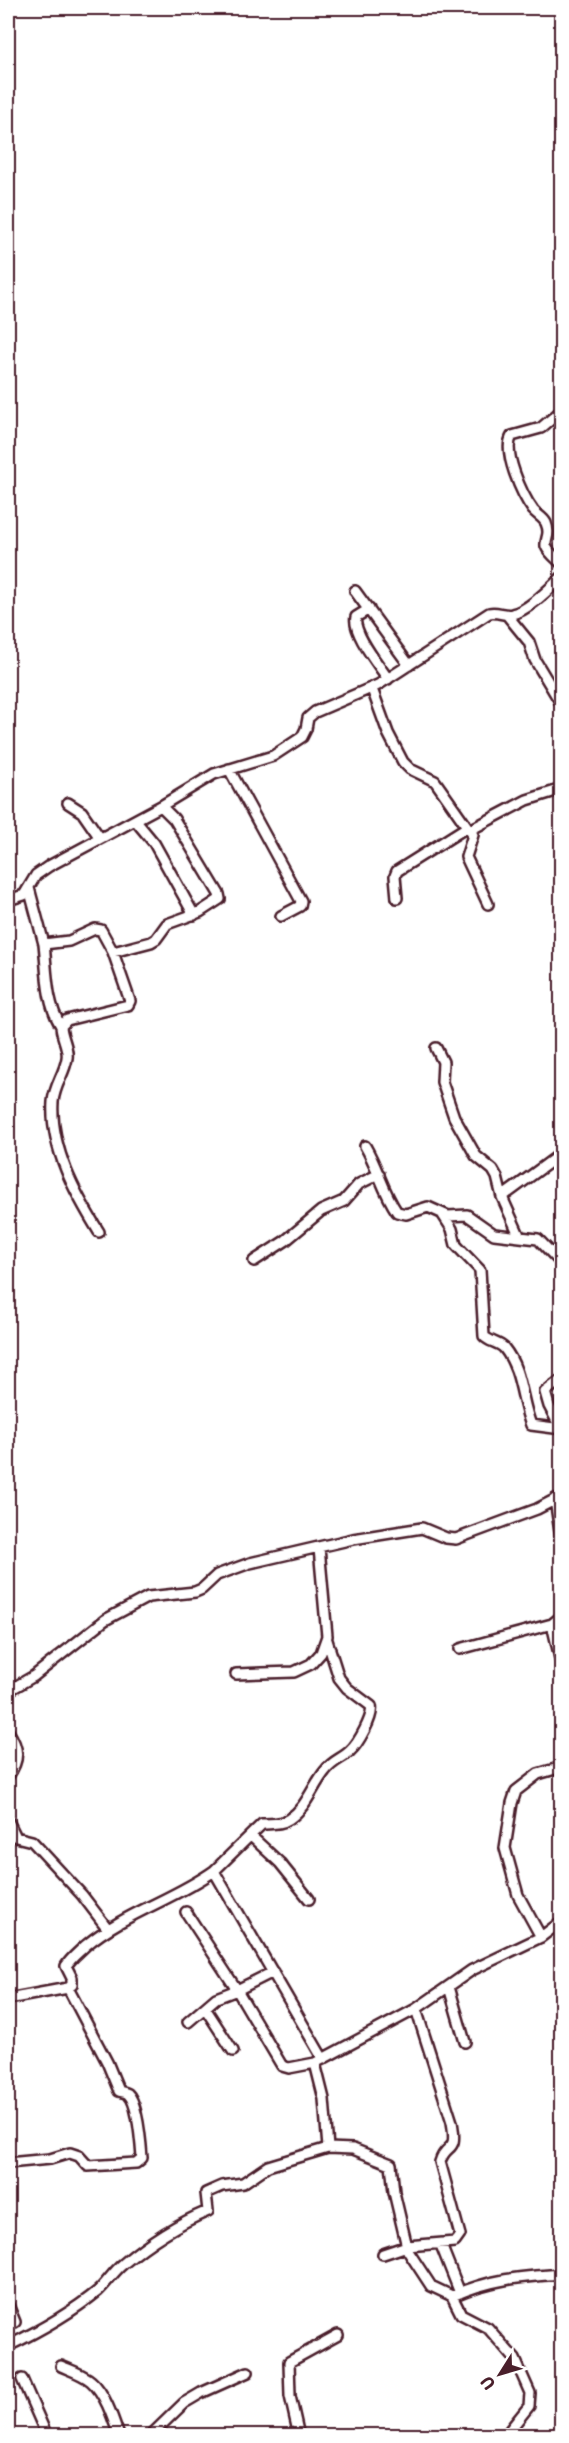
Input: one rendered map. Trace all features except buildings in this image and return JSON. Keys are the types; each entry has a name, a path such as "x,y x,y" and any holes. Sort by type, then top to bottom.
{"street":[{"path":"561,410 556,412 545,425 512,436 509,442 516,480 533,510 545,521 549,534 547,548 561,564"},
{"path":"507,615 516,613 544,594 561,577"},
{"path":"355,591 409,665"},
{"path":"369,609 356,617 355,624 367,649 388,679"},
{"path":"8,900 24,895 36,875 43,870 161,806 214,774 273,756 302,737 309,716 372,689 489,613 499,612 507,615 529,642 535,660 561,705"},
{"path":"552,687 561,679"},
{"path":"372,689 387,733 403,762 406,766 435,781 473,835 466,857 488,904"},
{"path":"229,769 302,901 300,906 281,916"},
{"path":"397,898 395,876 397,871 469,829 527,800 561,789"},
{"path":"68,803 82,812 100,838"},
{"path":"113,952 151,942 167,924 194,915 217,902 220,897 174,819 161,806"},
{"path":"135,820 154,843 194,915"},
{"path":"29,888 44,944 51,1002 55,1017 61,1026 67,1057 52,1105 57,1139 75,1190 99,1232"},
{"path":"44,944 69,941 98,929 103,933 113,952 130,1003 92,1016 67,1020 61,1026"},
{"path":"436,1048 443,1062 442,1082 453,1117 476,1156 493,1170 497,1177 502,1197 520,1236"},
{"path":"365,1146 380,1174 386,1195 398,1212 406,1214 428,1207 444,1215 467,1215 494,1234 538,1239 561,1264"},
{"path":"502,1197 561,1153"},
{"path":"254,1261 285,1241 321,1210 344,1201 359,1184 380,1174"},
{"path":"444,1215 452,1229 456,1245 480,1270 484,1336 500,1345 507,1353 521,1382 530,1423 535,1427 561,1429"},
{"path":"561,1379 545,1392 549,1406 561,1429"},
{"path":"8,1691 34,1676 105,1620 141,1600 156,1595 195,1592 202,1589 217,1575 273,1557 416,1528 427,1529 450,1540 456,1539 537,1509 558,1498 561,1545"},
{"path":"8,1999 68,1988 73,1983 66,1966 68,1963 108,1929 214,1871 262,1824 283,1823 303,1807 334,1760 351,1751 371,1715 371,1706 347,1688 339,1677 327,1640 319,1548"},
{"path":"460,1648 552,1624 561,1616"},
{"path":"552,1624 561,1667"},
{"path":"236,1674 300,1670 317,1659 327,1640"},
{"path":"8,1731 18,1755 8,1776"},
{"path":"541,1937 518,1895 505,1848 516,1791 538,1774 561,1767"},
{"path":"8,1821 16,1837 32,1841 82,1895 108,1929"},
{"path":"252,1836 280,1863 309,1899"},
{"path":"214,1871 273,1972 319,2061 328,2148"},
{"path":"186,1912 237,1990 282,2066 289,2068 319,2061 416,2009 472,1970 541,1937 561,1921"},
{"path":"188,2022 220,1995 237,1990 273,1972"},
{"path":"449,1987 465,2042"},
{"path":"8,2163 50,2159 69,2153 79,2156 88,2166 136,2163 142,2158 139,2124 130,2096 126,2092 119,2091 107,2062 68,1988"},
{"path":"205,2008 233,2051"},
{"path":"383,2254 407,2246 457,2242 460,2235 440,2162 441,2156 454,2145 455,2137 416,2009"},
{"path":"8,2346 80,2304 98,2290 122,2265 181,2222 208,2211 206,2193 222,2186 243,2183 268,2166 328,2148 353,2149 391,2164 394,2192 408,2251 431,2286 456,2294 509,2278 561,2274"},
{"path":"441,2245 461,2314 488,2328 515,2358 530,2393 530,2406 505,2436"},
{"path":"8,2305 15,2322"},
{"path":"299,2436 290,2396 289,2362 338,2335"},
{"path":"61,2366 86,2377 96,2386 119,2436"},
{"path":"150,2436 184,2403 248,2372"},
{"path":"22,2379 46,2436"}]}
